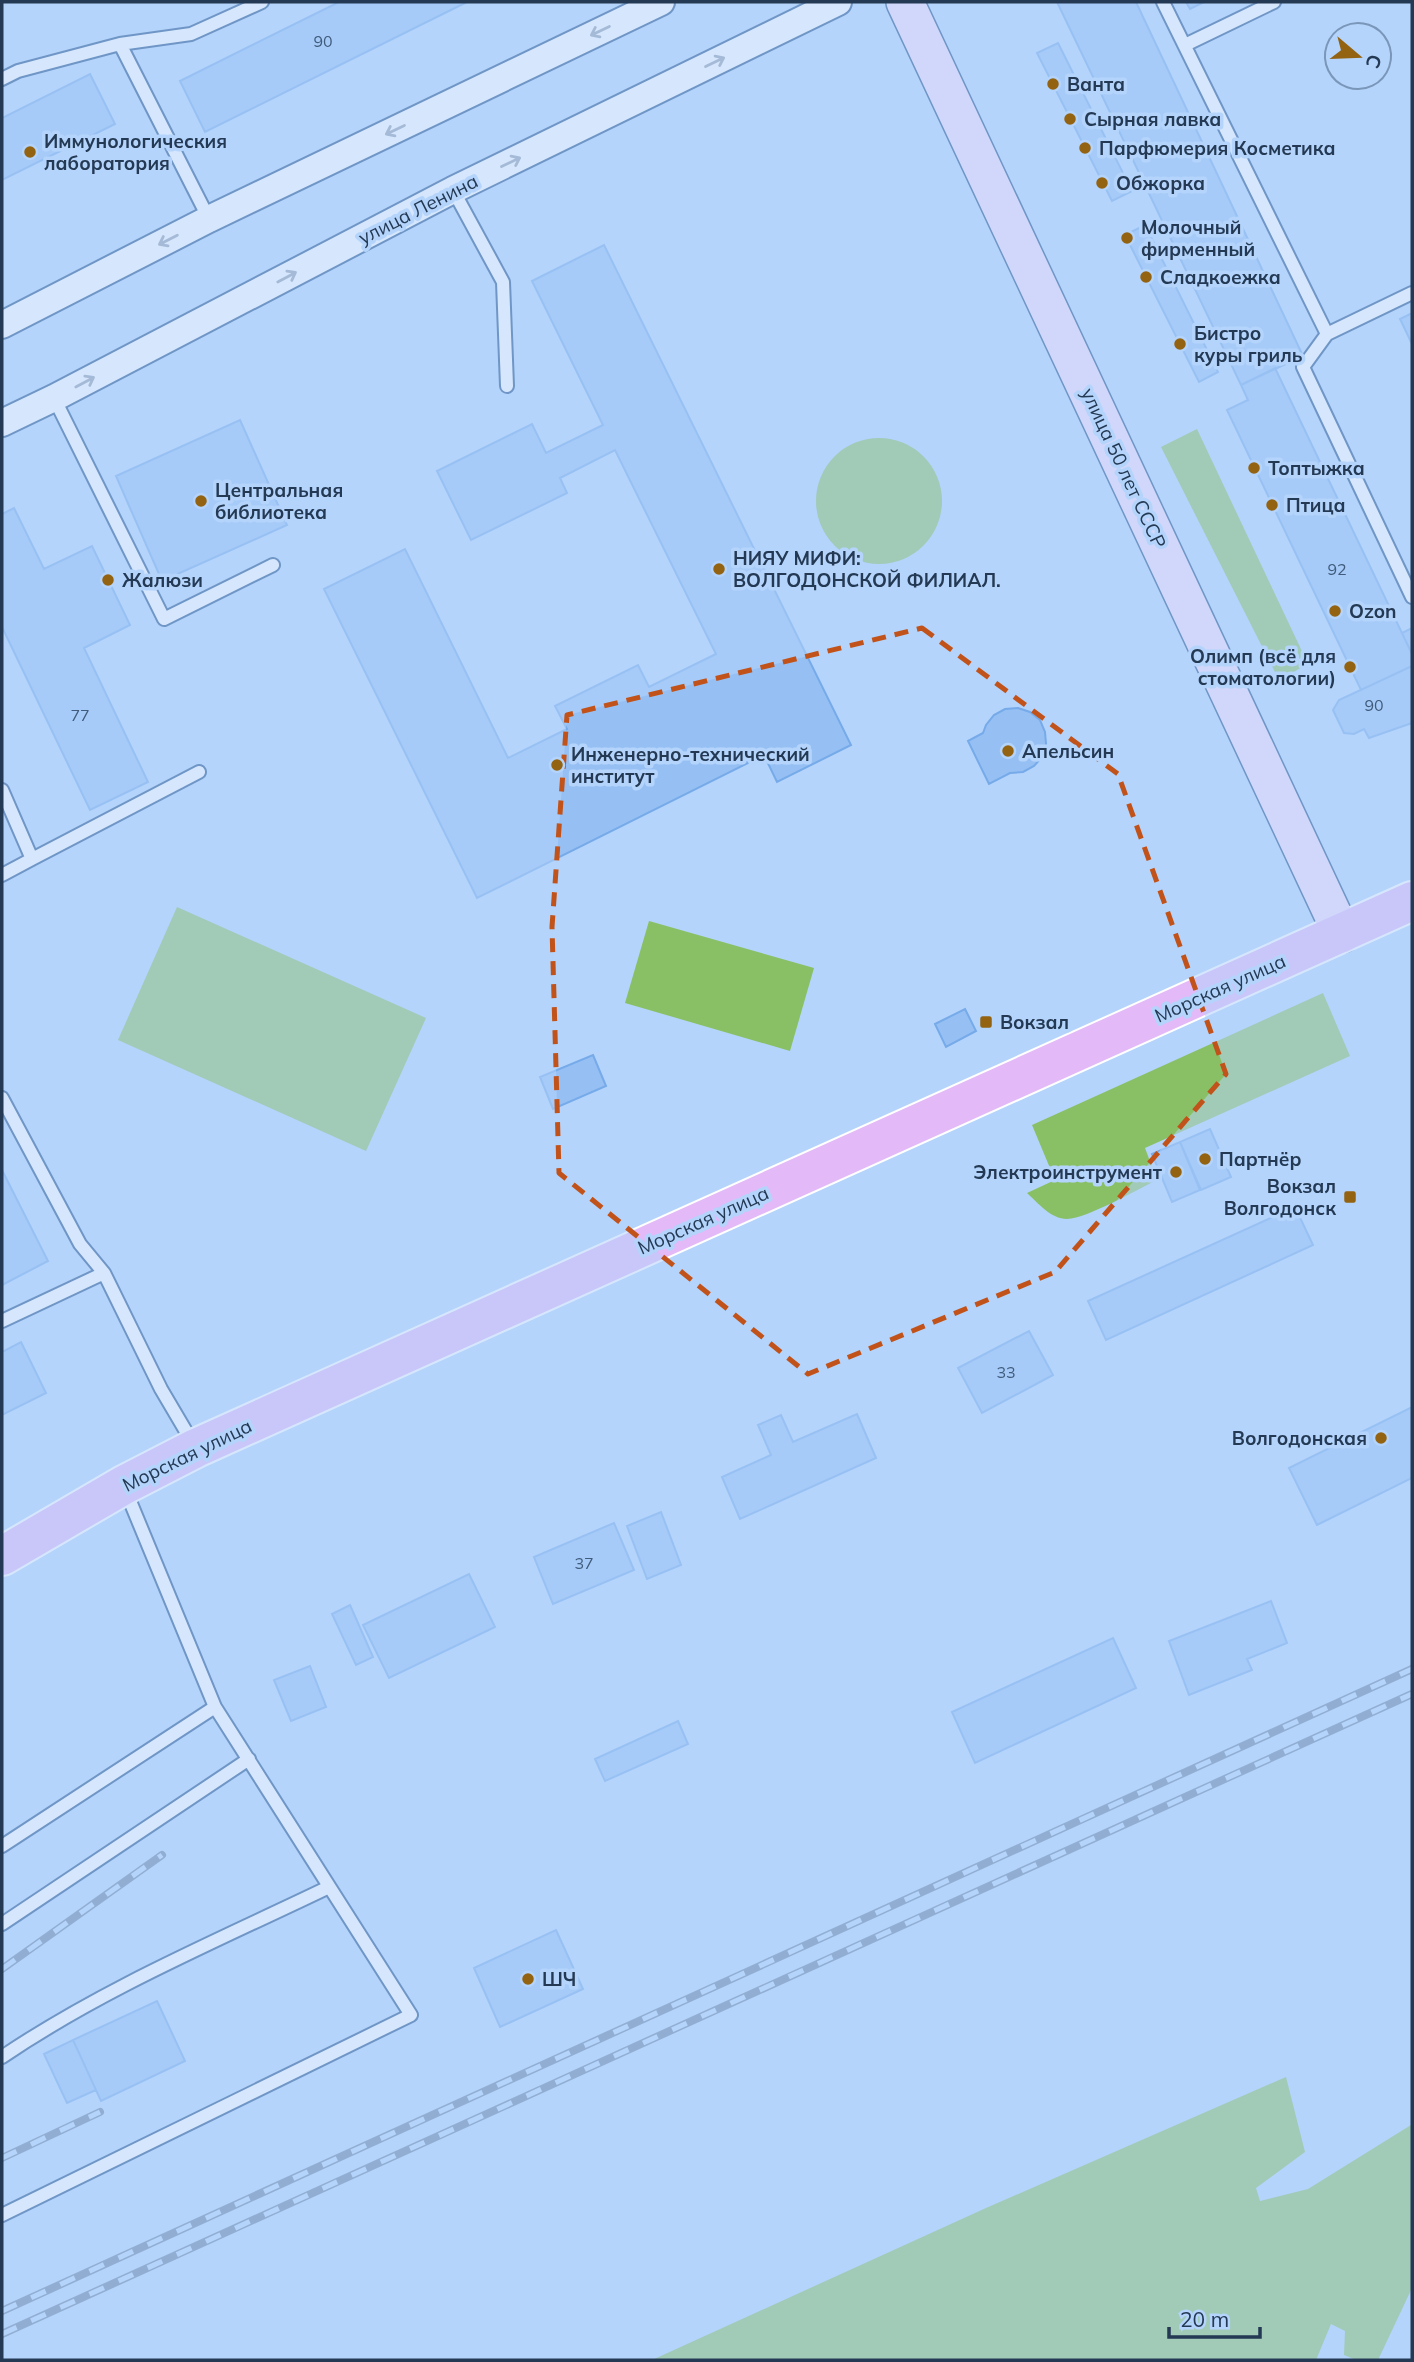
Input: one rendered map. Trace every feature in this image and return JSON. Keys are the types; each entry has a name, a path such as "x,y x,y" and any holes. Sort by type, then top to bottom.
{"main road":[{"name":"Морская улица","path":"2,1556 124,1485 196,1448 1412,901"}],"street":[{"path":"2,325 209,219 661,2"},
{"name":"улица Ленина","path":"2,423 453,190 838,2"},
{"name":"улица 50 лет СССР","path":"905,2 1342,934"}],"lane":[{"path":"2,79 18,71 120,44 191,34 262,2"},
{"path":"1163,2 1327,334"},
{"path":"1185,45 1274,2"},
{"path":"120,44 209,219"},
{"path":"453,190 503,282 507,386"},
{"path":"1412,293 1327,334 1303,368 1412,597"},
{"path":"54,398 164,620 273,565"},
{"path":"2,875 199,772"},
{"path":"2,790 33,859"},
{"path":"2,1098 80,1244 104,1273 161,1389 196,1448"},
{"path":"2,1321 104,1273"},
{"path":"2,2215 411,2015 215,1707 124,1485"},
{"path":"2,1846 215,1707"},
{"path":"2,1924 248,1759"},
{"path":"2,2057 50,2024 329,1887"}],"highlighted area":[{"path":"922,628 1118,774 1226,1074 1055,1272 808,1374 559,1173 552,927 567,715"}],"green space":[{"path":"1197,429 1308,664 1279,680 1161,447"},
{"path":"879,438 903,442 924,456 938,477 942,501 938,525 924,546 903,560 879,564 855,560 834,546 820,525 816,501 820,477 834,456 855,442"},
{"path":"177,907 426,1018 366,1151 118,1040"},
{"path":"649,921 814,968 790,1051 625,1003"},
{"path":"1323,993 1350,1056 1145,1148 1157,1180 1099,1209 1076,1217 1061,1218 1045,1210 1027,1193 1055,1180 1032,1125"},
{"path":"1286,2077 1305,2152 1256,2188 1260,2201 1308,2189 1411,2125 1412,2120 1412,2288 1378,2360 1356,2360 1344,2355 1345,2331 1331,2324 1316,2360 652,2360 986,2208"}],"building":[{"path":"339,2 467,2 205,132 180,81"},
{"path":"1057,2 1136,2 1303,356 1241,385"},
{"path":"1186,2 1204,2 1190,9"},
{"path":"1058,43 1132,191 1112,201 1037,53"},
{"name":"Иммунологическия лаборатория","path":"90,74 115,124 2,180 2,118"},
{"path":"1145,225 1218,372 1199,382 1125,235"},
{"name":"НИЯУ МИФИ: ВОЛГОДОНСКОЙ ФИЛИАЛ.","path":"604,245 851,745 777,782 764,755 477,898 324,589 405,549 508,758 567,729 555,706 638,665 649,687 716,654 615,450 560,478 567,493 471,540 437,471 532,424 546,453 603,425 532,281"},
{"path":"1412,313 1412,344 1400,319"},
{"path":"1275,368 1412,654 1412,666 1361,690 1227,410 1248,400 1241,385"},
{"name":"Центральная библиотека","path":"240,420 287,525 162,581 116,476"},
{"path":"14,508 44,569 92,546 130,625 84,648 148,782 90,810 2,627 2,514"},
{"path":"1412,628 1412,654 1402,633"},
{"path":"1412,666 1412,723 1369,738 1364,729 1354,734 1344,733 1333,710 1339,700"},
{"name":"Апельсин","path":"1018,708 1030,712 1040,720 1046,744 1042,757 1034,766 1023,772 1010,773 989,784 968,741 983,733 994,715 1005,709"},
{"path":"965,1009 976,1031 946,1047 935,1024"},
{"path":"593,1055 606,1086 553,1109 540,1077"},
{"name":"Партнёр","path":"1210,1129 1231,1177 1201,1190 1180,1142"},
{"name":"Электроинструмент","path":"1180,1142 1200,1190 1172,1202 1152,1154"},
{"path":"2,1170 48,1261 2,1285"},
{"path":"1295,1207 1313,1245 1106,1340 1088,1301"},
{"path":"1029,1331 1053,1375 982,1413 958,1368"},
{"path":"21,1342 46,1393 2,1415 2,1352"},
{"name":"Волгодонская","path":"1412,1407 1412,1478 1317,1525 1289,1468"},
{"path":"857,1414 876,1458 740,1519 722,1477 771,1455 758,1425 781,1415 793,1442"},
{"path":"661,1512 681,1565 647,1579 627,1526"},
{"path":"614,1523 634,1570 553,1604 534,1557"},
{"path":"469,1574 495,1627 389,1678 363,1625"},
{"path":"1271,1601 1287,1643 1247,1659 1252,1670 1189,1695 1169,1641"},
{"path":"350,1605 373,1657 356,1665 332,1614"},
{"path":"1113,1638 1136,1688 975,1763 952,1712"},
{"path":"310,1666 326,1707 291,1721 274,1680"},
{"path":"678,1721 688,1744 605,1781 595,1759"},
{"name":"ШЧ","path":"556,1930 583,1989 500,2027 474,1968"},
{"path":"157,2001 185,2061 101,2101 73,2040"},
{"path":"73,2040 96,2090 67,2103 44,2054"}],"railway":[{"path":"2,2311 1412,1669"},
{"path":"2,2334 1412,1694"},
{"path":"2,1969 162,1855"},
{"path":"2,2158 100,2112"}],"place":[{"name":"Ванта","path":"1053,84"},
{"name":"Сырная лавка","path":"1070,119"},
{"name":"Парфюмерия Косметика","path":"1085,148"},
{"name":"Иммунологическия лаборатория","path":"30,152"},
{"name":"Обжорка","path":"1102,183"},
{"name":"Молочный фирменный","path":"1127,238"},
{"name":"Сладкоежка","path":"1146,277"},
{"name":"Бистро куры гриль","path":"1180,344"},
{"name":"Топтыжка","path":"1254,468"},
{"name":"Центральная библиотека","path":"201,501"},
{"name":"Птица","path":"1272,505"},
{"name":"НИЯУ МИФИ: ВОЛГОДОНСКОЙ ФИЛИАЛ.","path":"719,569"},
{"name":"Жалюзи","path":"108,580"},
{"name":"Ozon","path":"1335,611"},
{"name":"Олимп (всё для стоматологии)","path":"1350,667"},
{"name":"Апельсин","path":"1008,751"},
{"name":"Инженерно-технический институт","path":"557,765"},
{"name":"Вокзал","path":"986,1022"},
{"name":"Партнёр","path":"1205,1159"},
{"name":"Электроинструмент","path":"1176,1172"},
{"name":"Вокзал Волгодонск","path":"1350,1197"},
{"name":"Волгодонская","path":"1381,1438"},
{"name":"ШЧ","path":"528,1979"}]}
